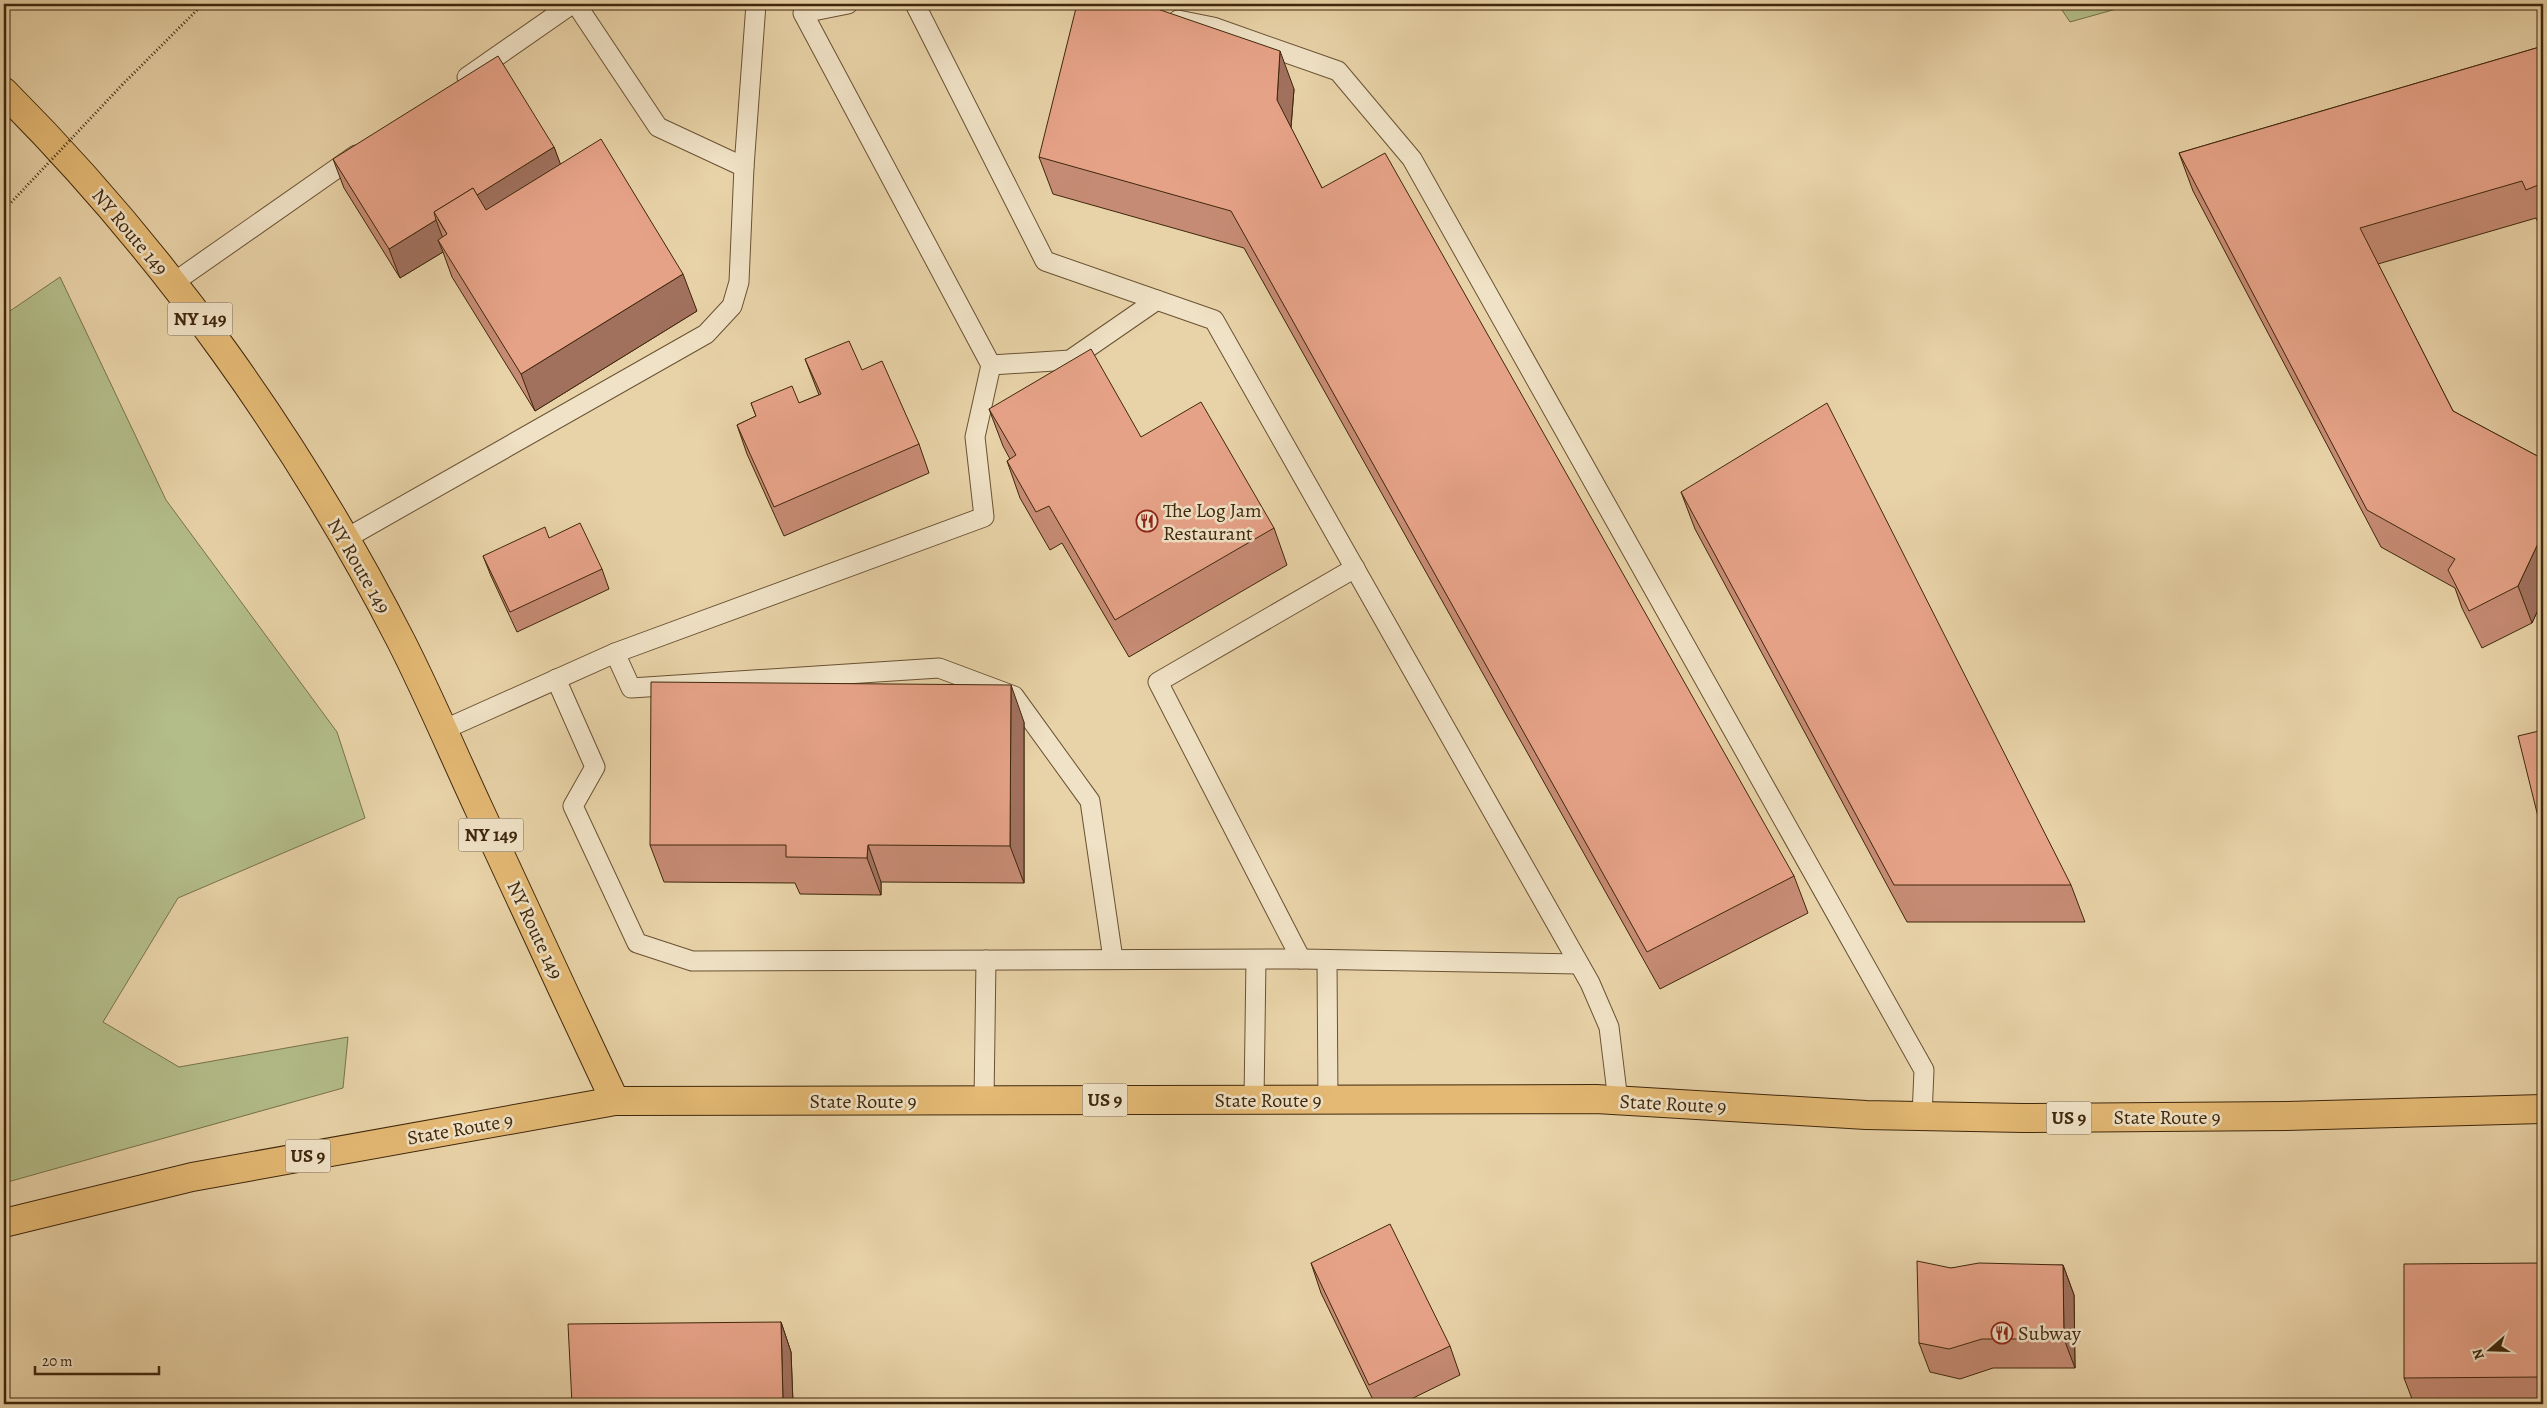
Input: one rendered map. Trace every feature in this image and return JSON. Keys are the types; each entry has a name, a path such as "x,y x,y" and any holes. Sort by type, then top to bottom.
{"main road":[{"name":"NY Route 149","path":"4,92 112,207 173,283 274,426 345,538 401,642 615,1101"},
{"name":"State Route 9","path":"4,1223 192,1177 615,1101 1618,1100 1922,1116 2023,1118 2287,1116 2543,1110"}],"lane":[{"path":"450,89 572,4"},
{"path":"576,4 658,127 744,168"},
{"path":"345,538 706,334 732,306 739,282 744,168 756,4"},
{"path":"443,730 615,653 984,517 975,436 991,365 804,13 848,4"},
{"path":"914,4 1045,261 1214,320 1590,982 1609,1027 1618,1100"},
{"path":"1156,16 1214,26 1338,71 1412,159 1924,1070 1922,1116"},
{"path":"173,283 368,146"},
{"path":"991,365 1070,360 1157,300"},
{"path":"1301,959 1158,682 1355,568"},
{"path":"615,653 631,688 939,668 1014,696 1090,801 1114,959"},
{"path":"556,679 595,767 573,806 637,942 692,961 1301,959 1579,964"},
{"path":"984,1101 986,960"},
{"path":"1254,1100 1256,960"},
{"path":"1327,960 1328,1100"}],"path":[{"path":"4,210 122,85 203,4"}],"green space":[{"path":"2058,4 2134,4 2070,22"},
{"path":"60,277 166,500 337,732 365,818 178,898 103,1022 179,1067 348,1037 343,1088 4,1183 4,315"}],"building":[{"path":"1077,4 1143,4 1280,51 1277,100 1322,188 1385,153 1794,876 1647,952 1231,211 1039,157"},
{"path":"2543,46 2543,183 2526,190 2522,181 2360,228 2453,411 2543,459 2543,536 2518,586 2469,611 2448,570 2455,559 2367,510 2179,153"},
{"path":"498,56 554,147 477,195 473,188 434,212 436,220 389,249 333,159"},
{"path":"601,139 683,274 521,374 438,240 447,234 434,212 473,188 486,210"},
{"path":"849,341 862,370 882,361 919,444 774,507 737,425 756,416 751,403 792,386 799,403 821,394 805,359"},
{"name":"The Log Jam Restaurant","path":"1091,349 1141,437 1201,402 1274,528 1115,620 1049,506 1036,512 1007,461 1016,455 989,409"},
{"path":"1827,403 2071,885 1894,885 1681,492"},
{"path":"580,523 602,569 510,612 483,556 545,527 549,538"},
{"path":"651,682 1011,685 1010,846 868,845 867,858 786,857 786,845 650,845"},
{"path":"2543,730 2543,837 2518,736"},
{"path":"1390,1224 1450,1346 1369,1385 1311,1263"},
{"path":"1917,1261 1951,1268 1979,1263 2063,1265 2064,1339 1982,1339 1949,1349 1919,1343"},
{"path":"2543,1263 2543,1377 2404,1378 2404,1264"},
{"path":"781,1322 783,1401 572,1404 568,1324"}],"place":[{"name":"The Log Jam Restaurant","path":"1147,521"},
{"name":"Subway","path":"2002,1333"}]}
